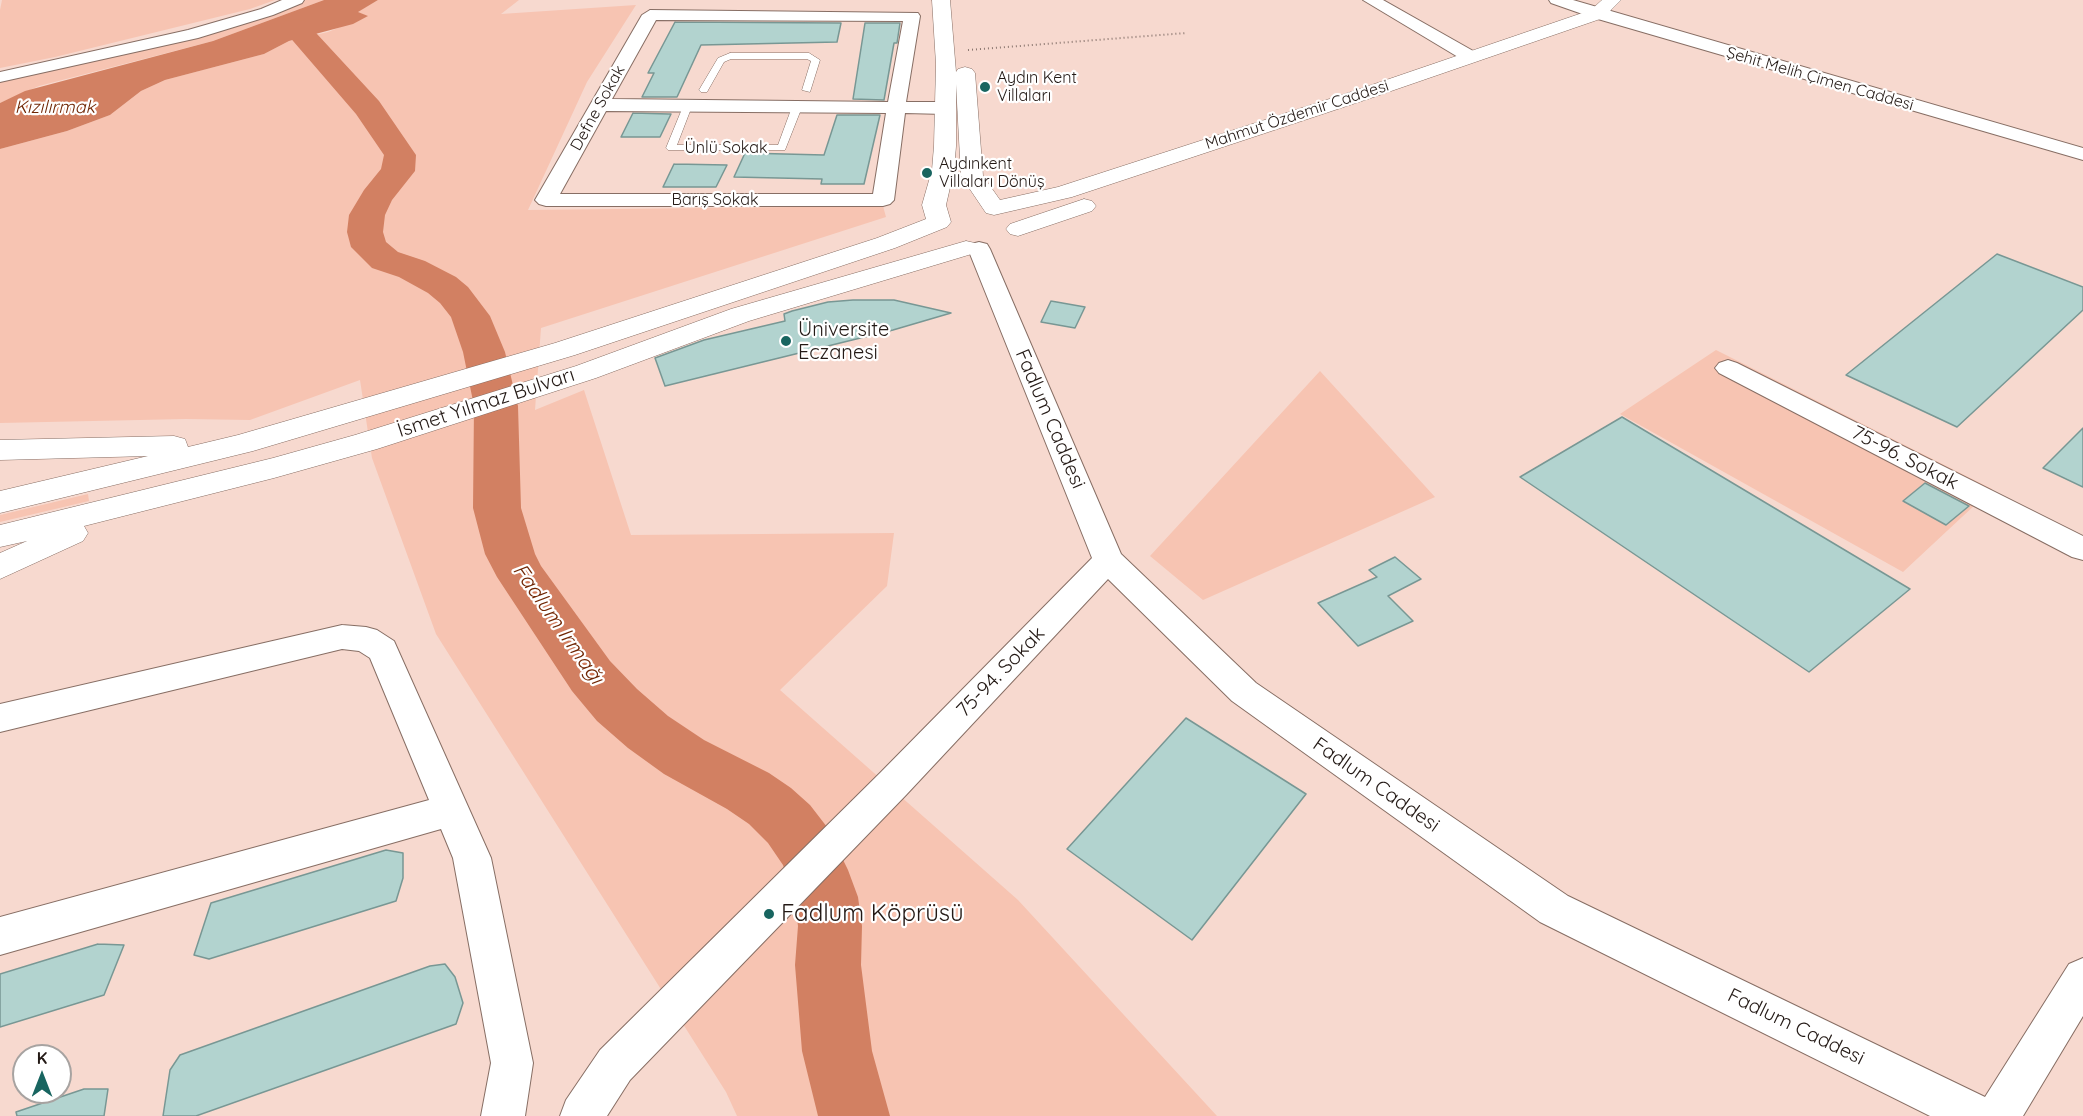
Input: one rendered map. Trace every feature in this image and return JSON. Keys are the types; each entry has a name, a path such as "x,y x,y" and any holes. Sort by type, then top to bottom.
{"street":[{"path":"0,77 192,34 267,12 296,0"},
{"path":"941,0 946,64 943,170 934,205 939,222 937,229 945,241 973,249"},
{"path":"960,0 972,176 994,208 1011,215 1017,222 1018,229"},
{"path":"1371,0 1469,56"},
{"name":"Şehit Melih Çimen Caddesi","path":"1557,0 1605,7 2083,154"},
{"name":"Mahmut Özdemir Caddesi","path":"967,208 994,208 1064,192 1361,95 1605,7"},
{"name":"Mahmut Özdemir Caddesi","path":"1018,229 1592,27 1600,23 1605,7"},
{"name":"Defne Sokak","path":"546,200 650,15 912,16 898,98"},
{"path":"605,98 704,90 807,90 898,98"},
{"path":"605,98 687,106 797,106 898,98 945,98"},
{"name":"Barış Sokak","path":"546,200 883,201 898,98"},
{"name":"İsmet Yılmaz Bulvarı","path":"0,502 242,444 565,349 886,243 967,208"},
{"name":"İsmet Yılmaz Bulvarı","path":"0,536 274,468 366,442 586,372 740,315 1005,242 1014,236 1018,229"},
{"name":"Fadlum Caddesi","path":"973,249 1108,560 1244,692 1554,909 1977,1116"},
{"name":"75-96. Sokak","path":"1728,368 2083,549"},
{"path":"0,450 159,447 205,443 242,444"},
{"path":"0,567 142,501"},
{"name":"75-94. Sokak","path":"582,1116 615,1065 893,784 1108,560"},
{"path":"0,718 342,637 366,639 382,650 472,858 512,1063 503,1116"},
{"path":"0,936 452,810"},
{"path":"1998,1116 2083,978"}],"lane":[{"path":"704,90 720,60 730,56 809,57 816,60 807,90"},
{"name":"Ünlü Sokak","path":"687,106 671,148 783,148 797,106"}],"path":[{"path":"964,51 1186,33"}],"shaded area":[{"path":"2,0 275,0 250,9 55,57 0,68"},
{"path":"306,0 324,0 213,41 39,86 0,103 0,81 195,37 272,14"},
{"path":"378,0 519,0 501,14 636,5 587,82 528,210 883,206 886,217 541,328 535,410 584,390 631,535 894,533 887,586 780,690 1018,900 1217,1116 737,1116 726,1092 436,634 372,458 360,380 250,420 0,423 0,149 67,131 110,115 141,91 165,80 264,54 289,41 328,32 367,16 357,12"},
{"path":"1716,350 1992,489 1903,572 1620,414"},
{"path":"1320,371 1435,497 1203,600 1150,556"},
{"path":"88,494 89,501 0,522 0,515"}],"water":[{"name":"Kızılırmak","path":"324,0 378,0 358,12 368,16 353,24 289,41 264,54 165,80 141,91 110,115 67,131 0,149 0,103 25,91 213,41"}],"building":[{"path":"675,22 841,23 837,42 701,45 677,97 642,97 654,73 648,73"},
{"path":"865,23 900,23 897,43 894,43 884,100 853,99"},
{"path":"633,113 671,114 660,137 621,137"},
{"path":"837,115 880,115 864,184 821,184 822,179 734,177 745,153 824,155"},
{"path":"674,164 727,165 716,187 663,187"},
{"path":"1997,254 2083,287 2083,310 1957,427 1846,375"},
{"path":"894,300 951,313 893,330 665,386 655,358 704,340 785,321 784,314 792,311 828,302"},
{"path":"1051,301 1085,307 1075,328 1041,322"},
{"path":"1622,417 1910,589 1809,672 1520,477"},
{"path":"2083,428 2083,487 2043,468"},
{"path":"1925,483 1969,506 1946,525 1903,501"},
{"path":"1395,557 1421,579 1388,596 1413,621 1358,646 1318,603 1377,577 1369,570"},
{"path":"1186,718 1306,794 1192,940 1067,849"},
{"path":"386,850 403,853 403,878 396,901 209,959 194,955 211,903"},
{"path":"98,944 124,945 104,995 0,1027 0,974"},
{"path":"445,964 455,977 463,1003 456,1024 196,1116 163,1116 170,1070 180,1055 430,966"},
{"path":"84,1089 108,1089 104,1116 17,1116 16,1112 40,1104 72,1104 72,1093"}],"waterway":[{"name":"Fadlum Irmağı","path":"295,27 368,108 400,155 398,171 376,197 367,215 365,232 369,247 385,260 412,269 442,285 454,295 470,316 484,352 496,406 497,508 510,554 522,577 591,676 617,705 648,732 684,757 748,791 770,806 789,824 805,846 817,870 826,897 830,926 828,965 837,1051 854,1116"}],"place":[{"name":"Aydın Kent Villaları","path":"985,87"},
{"name":"Aydınkent Villaları Dönüş","path":"927,173"},
{"name":"Üniversite Eczanesi","path":"786,341"},
{"name":"Fadlum Köprüsü","path":"769,914"}]}
